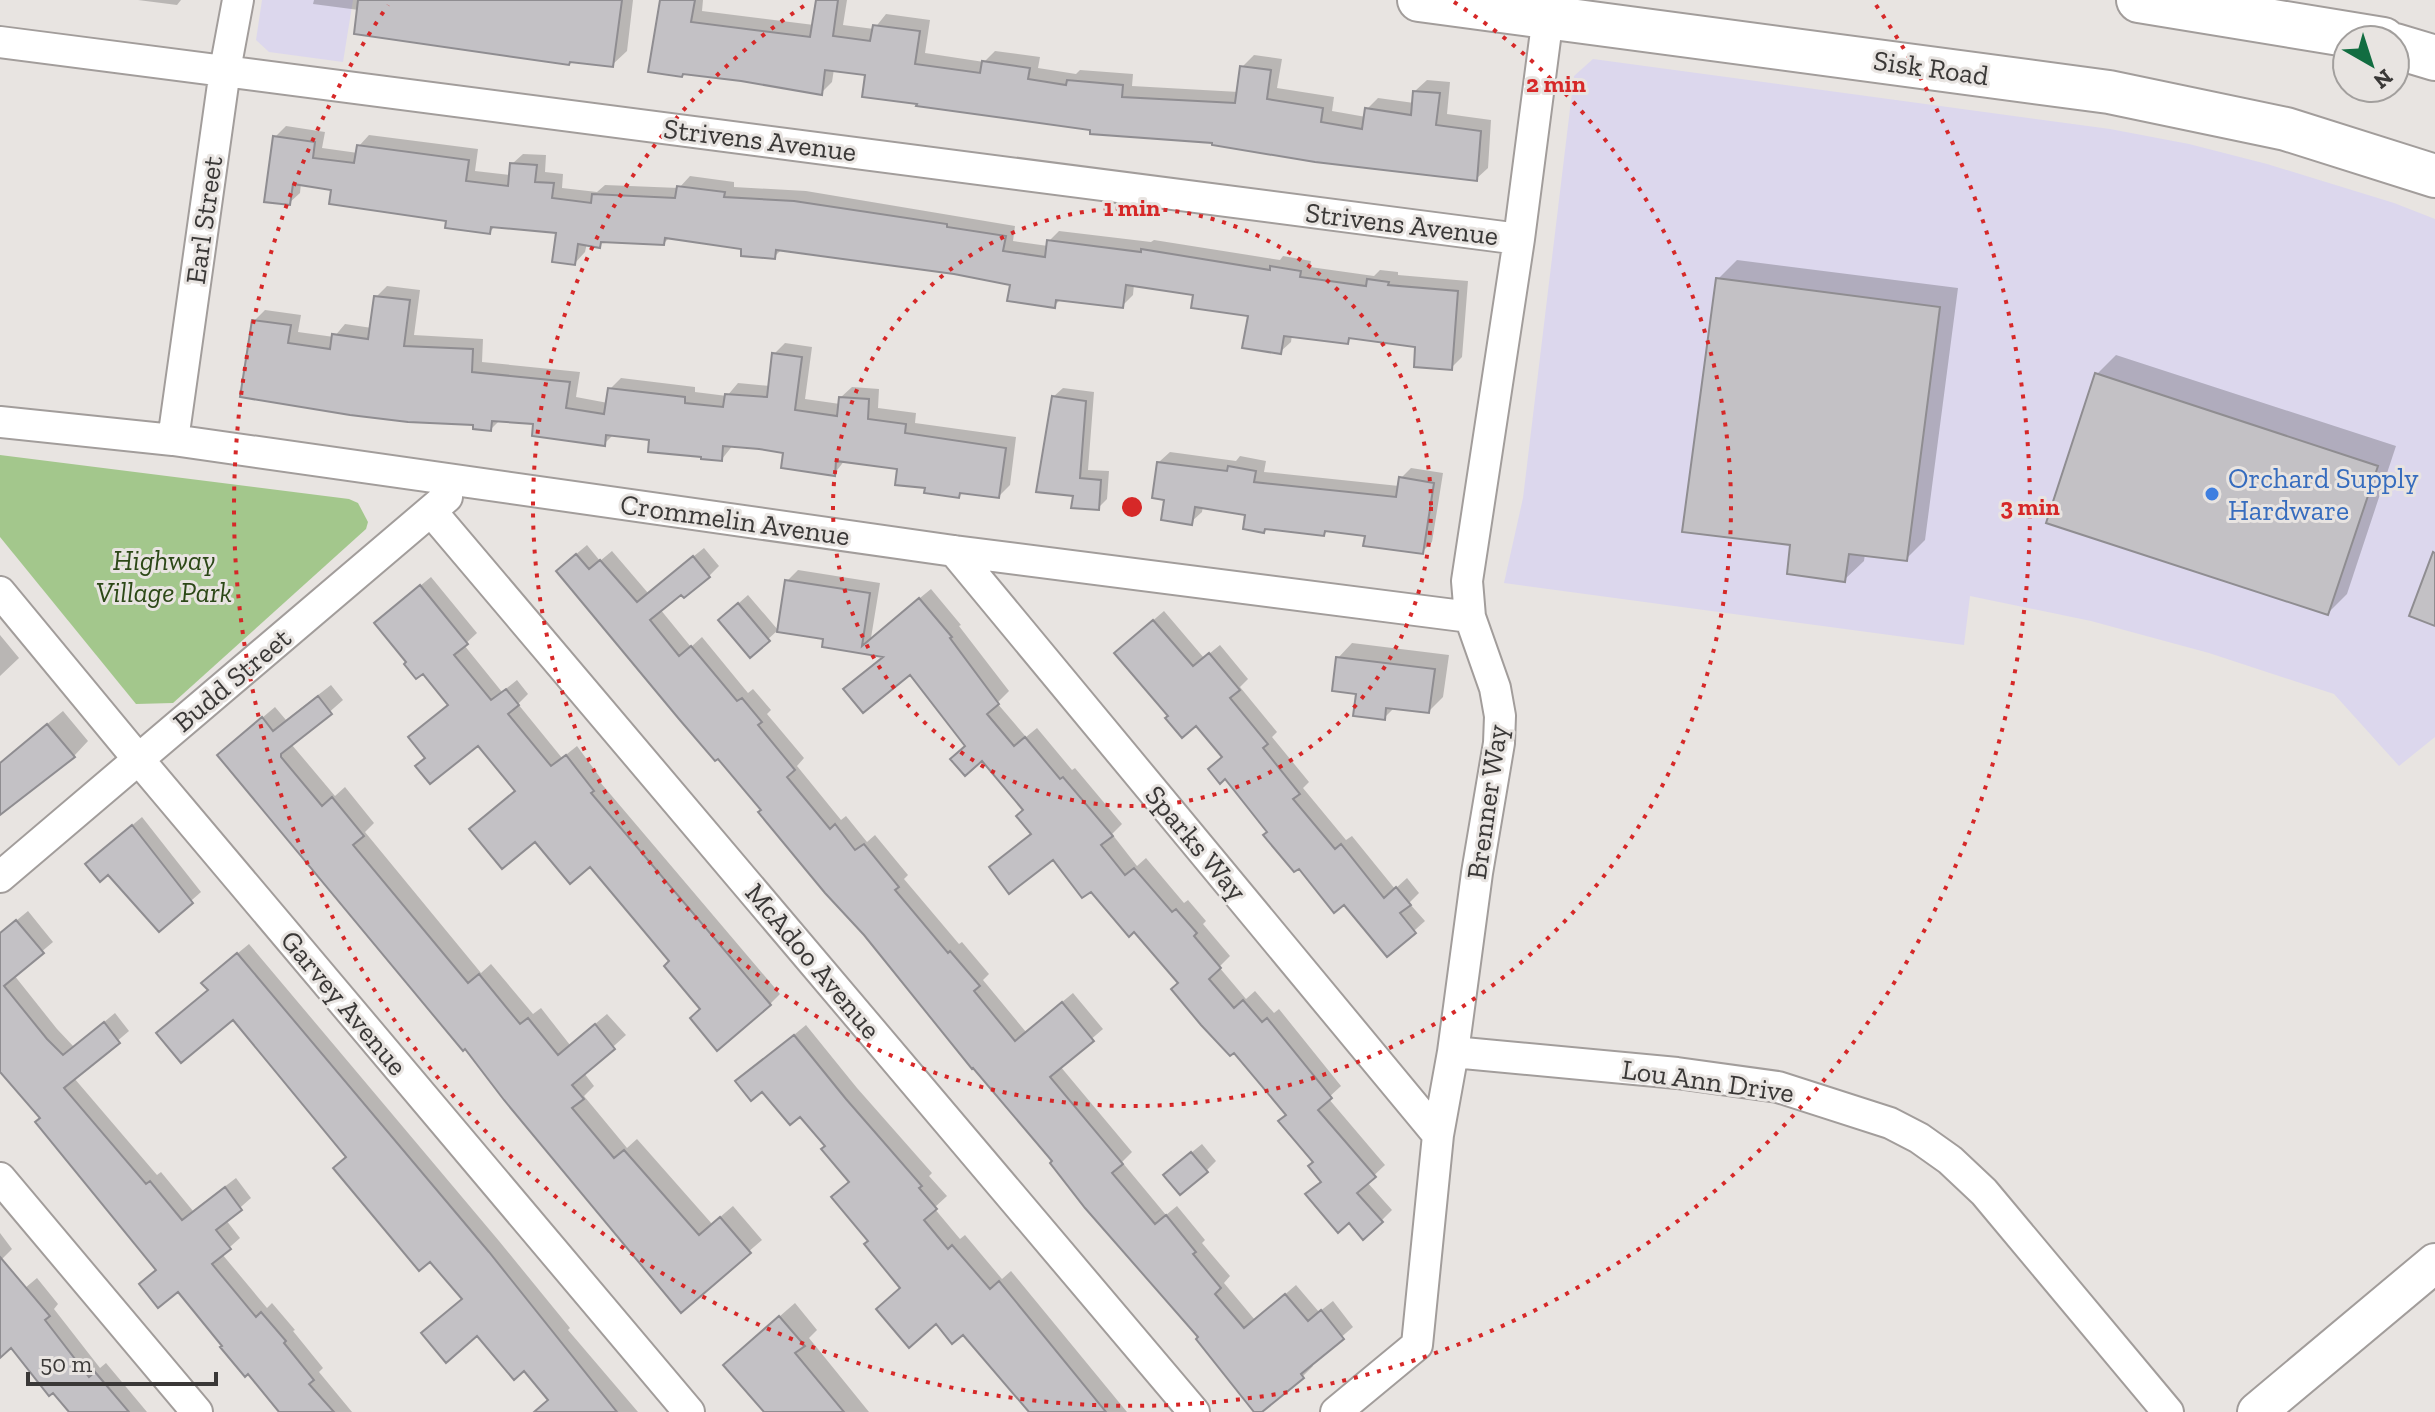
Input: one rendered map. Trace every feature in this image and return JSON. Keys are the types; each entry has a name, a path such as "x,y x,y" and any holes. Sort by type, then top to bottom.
{"highway":[{"path":"2139,0 2331,33"},
{"path":"2411,47 2435,51"},
{"path":"2411,50 2435,58"}],"main road":[{"name":"Sisk Road","path":"1419,0 2109,92 2286,129 2435,176"}],"street":[{"name":"Earl Street","path":"173,440 225,70 238,0"},
{"name":"Brenner Way","path":"1336,1412 1417,1345 1438,1135 1499,743 1500,716 1495,688 1470,617 1467,581 1519,239 1548,16"},
{"name":"Strivens Avenue","path":"0,42 1519,239"},
{"name":"Crommelin Avenue","path":"0,422 173,440 954,551 1470,617"},
{"name":"Budd Street","path":"0,877 463,483"},
{"name":"McAdoo Avenue","path":"431,511 1194,1412"},
{"name":"Sparks Way","path":"954,551 1438,1135"},
{"name":"Garvey Avenue","path":"0,592 689,1412"},
{"name":"Lou Ann Drive","path":"1453,1052 1677,1073 1778,1087 1890,1123 1950,1160 1984,1192 2168,1412"},
{"path":"0,1178 197,1412"},
{"path":"2257,1412 2435,1263"}],"shaded area":[{"path":"262,0 353,0 343,62 269,52 256,40"},
{"path":"1593,59 2110,129 2189,144 2267,164 2394,203 2435,219 2435,737 2399,766 2334,694 2209,653 2091,621 1970,596 1964,645 1504,583 1523,498 1574,76"}],"green space":[{"name":"Highway Village Park","path":"0,455 349,499 358,503 368,522 366,529 173,703 136,704 0,537"}],"building":[{"path":"358,0 622,0 613,67 570,62 569,65 354,34"},
{"path":"660,0 695,0 691,22 810,37 816,0 838,0 833,36 870,41 873,25 920,31 915,64 980,73 982,61 1030,68 1028,79 1066,85 1067,80 1123,85 1122,97 1235,103 1240,66 1271,70 1267,99 1323,108 1321,122 1362,129 1365,108 1411,115 1413,91 1440,93 1436,125 1481,131 1477,181 1315,162 1212,143 1090,134 1090,130 862,97 865,75 825,70 822,95 741,81 648,72"},
{"path":"273,136 315,142 313,158 354,163 357,145 469,160 466,181 508,186 510,163 537,165 535,182 554,183 552,198 591,203 592,194 675,198 677,186 725,192 724,197 794,201 947,224 947,227 1006,236 1003,251 1045,257 1047,240 1141,252 1141,249 1270,270 1270,266 1301,271 1300,277 1366,286 1367,279 1389,282 1388,285 1458,291 1452,370 1414,367 1415,347 1349,338 1348,344 1284,336 1281,354 1242,348 1248,316 1191,308 1193,295 1126,285 1123,308 1056,300 1055,308 1007,301 1010,285 954,274 776,250 775,259 741,256 741,249 665,238 664,245 601,242 600,248 578,244 575,265 552,262 556,233 491,227 490,234 445,228 446,221 329,204 331,190 293,184 290,205 264,202"},
{"path":"1716,278 1940,307 1907,561 1849,554 1845,582 1787,574 1790,545 1682,532"},
{"path":"374,296 410,300 404,346 473,349 472,372 570,382 566,408 604,414 608,388 685,397 685,403 723,407 725,394 767,397 772,353 802,357 795,410 837,416 839,397 869,399 868,419 906,424 905,433 1006,448 999,498 960,493 959,498 924,493 925,488 895,485 897,469 836,461 835,476 781,468 783,453 759,449 723,446 722,461 701,459 648,452 649,440 606,435 605,446 532,436 533,424 492,421 491,431 473,429 473,425 408,422 240,397 252,320 291,325 288,343 330,349 332,334 368,339"},
{"name":"Orchard Supply Hardware","path":"2095,373 2378,466 2328,615 2046,523"},
{"path":"1052,396 1086,401 1080,478 1101,480 1099,510 1071,508 1073,496 1036,492"},
{"path":"1157,462 1227,471 1228,466 1256,471 1254,482 1396,497 1399,477 1434,483 1423,554 1363,546 1365,536 1325,531 1324,536 1265,529 1264,533 1243,529 1245,515 1195,507 1192,525 1161,520 1164,500 1152,498"},
{"path":"2435,553 2435,626 2409,616"},
{"path":"576,554 589,569 600,560 637,602 693,556 710,577 650,620 679,656 691,646 737,701 742,698 762,722 758,725 795,770 787,777 830,829 835,824 855,850 864,844 899,887 895,890 980,986 974,991 1015,1041 1062,1002 1094,1041 1050,1077 1123,1164 1112,1173 1155,1224 1166,1215 1221,1288 1215,1294 1244,1328 1285,1294 1308,1321 1321,1310 1344,1339 1301,1374 1304,1378 1262,1412 1254,1412 1196,1339 1198,1337 1085,1208 1050,1163 1052,1161 972,1069 864,935 825,893 758,812 761,810 718,759 715,761 556,571"},
{"path":"785,580 870,593 862,646 919,598 952,637 999,704 987,714 1014,746 1025,737 1060,779 1063,777 1113,836 1101,845 1125,875 1134,868 1172,912 1176,909 1197,933 1194,936 1221,968 1209,979 1234,1008 1243,1000 1262,1022 1267,1018 1332,1098 1318,1110 1376,1177 1357,1193 1383,1222 1363,1240 1349,1223 1338,1233 1305,1194 1321,1182 1308,1166 1313,1162 1278,1121 1286,1115 1234,1053 1230,1056 1171,989 1178,983 1134,932 1129,937 1091,892 1082,898 1053,860 1009,894 989,867 1031,834 1016,816 1023,810 982,761 965,776 950,759 965,746 910,675 863,713 843,689 883,657 822,647 823,639 777,632"},
{"path":"420,585 468,644 454,655 491,700 506,689 519,705 508,714 551,766 566,755 594,791 591,793 771,1005 717,1051 690,1018 700,1009 664,966 669,961 590,867 570,884 535,842 502,869 469,829 515,791 478,746 430,784 415,766 425,758 408,737 448,705 423,674 416,679 374,623"},
{"path":"738,603 770,641 750,658 718,620"},
{"path":"1153,620 1193,666 1209,653 1240,690 1230,698 1268,744 1263,748 1300,794 1293,799 1335,849 1341,844 1384,898 1396,887 1411,905 1400,913 1416,933 1387,957 1344,905 1334,913 1299,869 1294,872 1263,835 1267,832 1225,779 1220,784 1208,769 1222,757 1196,726 1182,738 1165,718 1168,716 1114,653"},
{"path":"1336,657 1435,669 1429,713 1386,708 1385,720 1353,716 1356,694 1332,691"},
{"path":"318,696 332,714 281,757 322,806 332,797 364,836 353,845 468,983 479,974 520,1024 528,1018 558,1055 595,1024 615,1049 572,1085 584,1099 572,1108 614,1158 624,1150 699,1235 720,1217 751,1253 681,1313 465,1049 463,1051 217,755 262,717 273,731"},
{"path":"47,724 75,757 0,815 0,763"},
{"path":"132,825 193,903 159,932 108,875 100,882 85,864"},
{"path":"16,920 44,953 4,986 47,1039 63,1055 104,1022 120,1043 64,1088 146,1184 150,1181 182,1220 225,1187 242,1210 216,1230 231,1249 212,1264 256,1317 261,1312 286,1341 284,1343 314,1380 309,1384 334,1412 279,1412 248,1374 245,1377 178,1292 158,1308 139,1284 156,1270 35,1122 40,1118 0,1072 0,933"},
{"path":"237,953 489,1252 617,1412 534,1412 548,1400 524,1371 514,1380 477,1336 446,1363 421,1333 462,1299 430,1262 419,1271 333,1168 346,1157 233,1020 181,1063 156,1033 208,990 201,983"},
{"path":"794,1035 922,1186 919,1188 937,1209 924,1220 948,1249 952,1245 990,1289 999,1281 1106,1412 1029,1412 963,1335 952,1344 936,1324 909,1348 876,1309 900,1288 864,1244 868,1241 831,1197 849,1182 821,1149 825,1146 800,1117 790,1125 762,1092 751,1101 735,1081"},
{"path":"1191,1152 1208,1172 1180,1195 1163,1175"},
{"path":"0,1257 50,1316 45,1320 89,1377 95,1372 129,1412 69,1412 53,1393 49,1396 11,1348 0,1358"},
{"path":"779,1316 805,1346 795,1353 844,1412 764,1412 723,1365"}],"place":[{"name":"Orchard Supply Hardware","path":"2212,494"}]}
